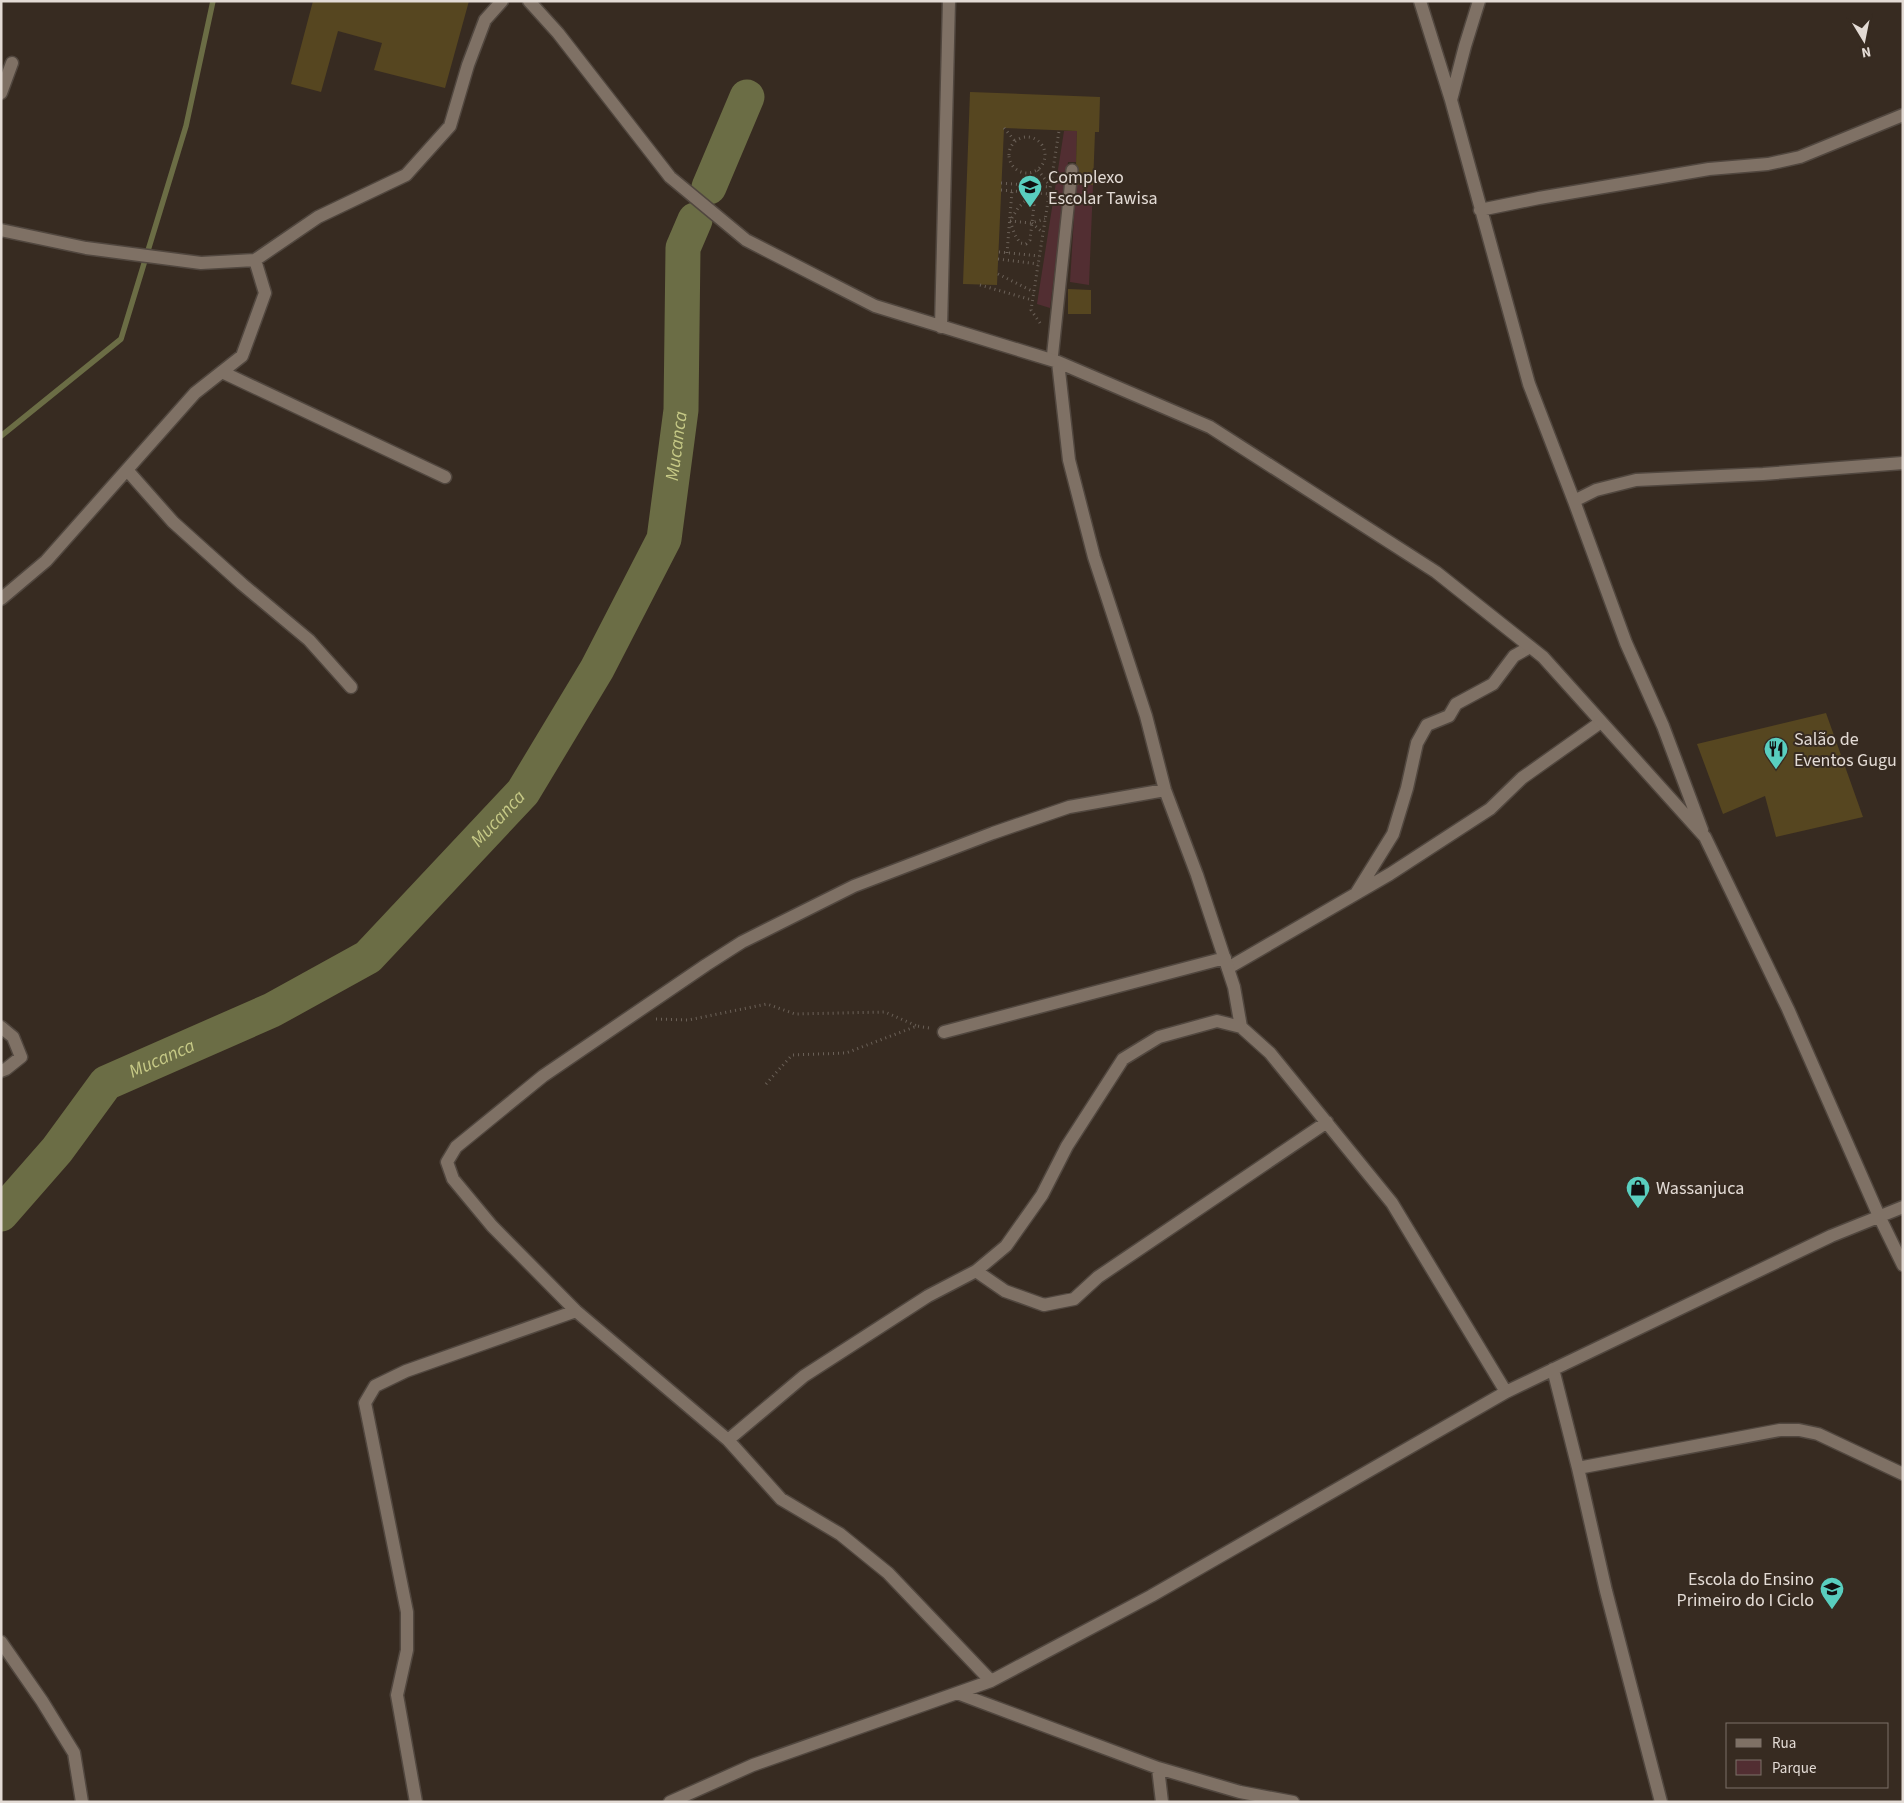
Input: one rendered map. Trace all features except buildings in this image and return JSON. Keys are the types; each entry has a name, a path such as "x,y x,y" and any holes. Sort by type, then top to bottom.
{"street":[{"path":"1,230 86,248 201,264 255,260 318,217 406,175 450,126 468,65 485,20 502,1"},
{"path":"529,1 558,33 670,177 746,240 876,306 1055,361 1210,426 1436,572 1543,657 1705,838"},
{"path":"941,327 949,1"},
{"path":"1420,1 1451,100 1529,384 1626,643 1663,726 1705,838 1788,1010 1879,1216 1903,1265"},
{"path":"1451,100 1465,46 1480,1"},
{"path":"1,93 12,62"},
{"path":"1480,210 1709,169 1776,162 1800,157 1903,115"},
{"path":"1,598 46,561 195,393 242,356 265,293 255,260"},
{"path":"1055,361 1069,460 1094,557 1146,716 1165,790 1227,963 1234,987 1241,1027"},
{"path":"222,372 445,477"},
{"path":"1574,501 1596,490 1636,480 1763,474 1903,463"},
{"path":"127,470 173,522 242,584 309,640 351,687"},
{"path":"1356,894 1394,834 1417,743 1427,725 1449,716 1456,704 1493,684 1514,656 1530,647"},
{"path":"944,1032 1227,963 1390,874 1490,809 1522,778 1601,722"},
{"path":"991,1681 888,1573 840,1534 781,1499 728,1440 576,1311 492,1226 453,1179 447,1162 456,1147 543,1076 742,942 854,886 993,832 1069,807 1165,790"},
{"path":"728,1440 804,1376 928,1296 976,1271 1006,1246 1042,1195 1072,1139 1123,1059 1159,1037 1218,1022 1241,1027 1270,1053 1392,1203 1506,1392"},
{"path":"1,1027 13,1037 21,1057 6,1070 1,1071"},
{"path":"976,1271 1005,1291 1044,1305 1074,1299 1098,1277 1327,1122"},
{"path":"670,1802 753,1765 991,1681 1151,1596 1506,1392 1831,1236 1903,1207"},
{"path":"416,1802 397,1695 407,1650 407,1612 365,1403 375,1386 406,1371 576,1311"},
{"path":"1553,1369 1606,1591 1661,1802"},
{"path":"1578,1468 1771,1432 1799,1430 1818,1434 1903,1474"},
{"path":"1,1642 42,1701 74,1753 82,1802"},
{"path":"957,1693 1158,1768 1240,1792 1293,1802"},
{"path":"1158,1768 1162,1802"}],"lane":[{"path":"1055,361 1054,342 1072,170"}],"path":[{"path":"1004,128 1015,141"},
{"path":"1054,342 1030,310 1060,131"},
{"path":"1020,138 1032,138 1042,144 1045,155 1044,161 1038,170 1026,174 1014,169 1008,158 1011,146 1015,141 1020,138"},
{"path":"1038,170 1050,187"},
{"path":"1002,183 1050,187"},
{"path":"1001,190 1049,194"},
{"path":"1008,253 1012,191"},
{"path":"1025,201 1034,205 1030,240 1026,244 1020,243 1014,235 1010,222 1018,208 1025,201"},
{"path":"1010,222 1031,223 1045,219"},
{"path":"1031,223 1043,233"},
{"path":"999,252 1039,256"},
{"path":"998,259 1038,264"},
{"path":"998,274 1034,292"},
{"path":"980,285 1032,300"},
{"path":"630,1018 688,1020 767,1004 795,1014 885,1012 917,1026 944,1032"},
{"path":"766,1084 792,1055 846,1053 917,1026"}],"green space":[{"path":"1064,131 1077,131 1076,162 1068,162 1050,308 1037,304"},
{"path":"1076,185 1093,185 1089,285 1070,282"}],"waterway":[{"path":"1,436 121,339 186,126 213,1"},
{"name":"Mucanca","path":"709,187 747,97"},
{"name":"Mucanca","path":"1,1214 57,1150 106,1083 272,1010 368,957 523,792 597,669 664,539 681,410 683,248 695,220"}],"place":[{"name":"Complexo Escolar Tawisa","path":"1030,208"},
{"name":"Salão de Eventos Gugu","path":"1776,770"},
{"name":"Wassanjuca","path":"1638,1209"},
{"name":"Escola do Ensino Primeiro do I Ciclo","path":"1832,1610"}]}
